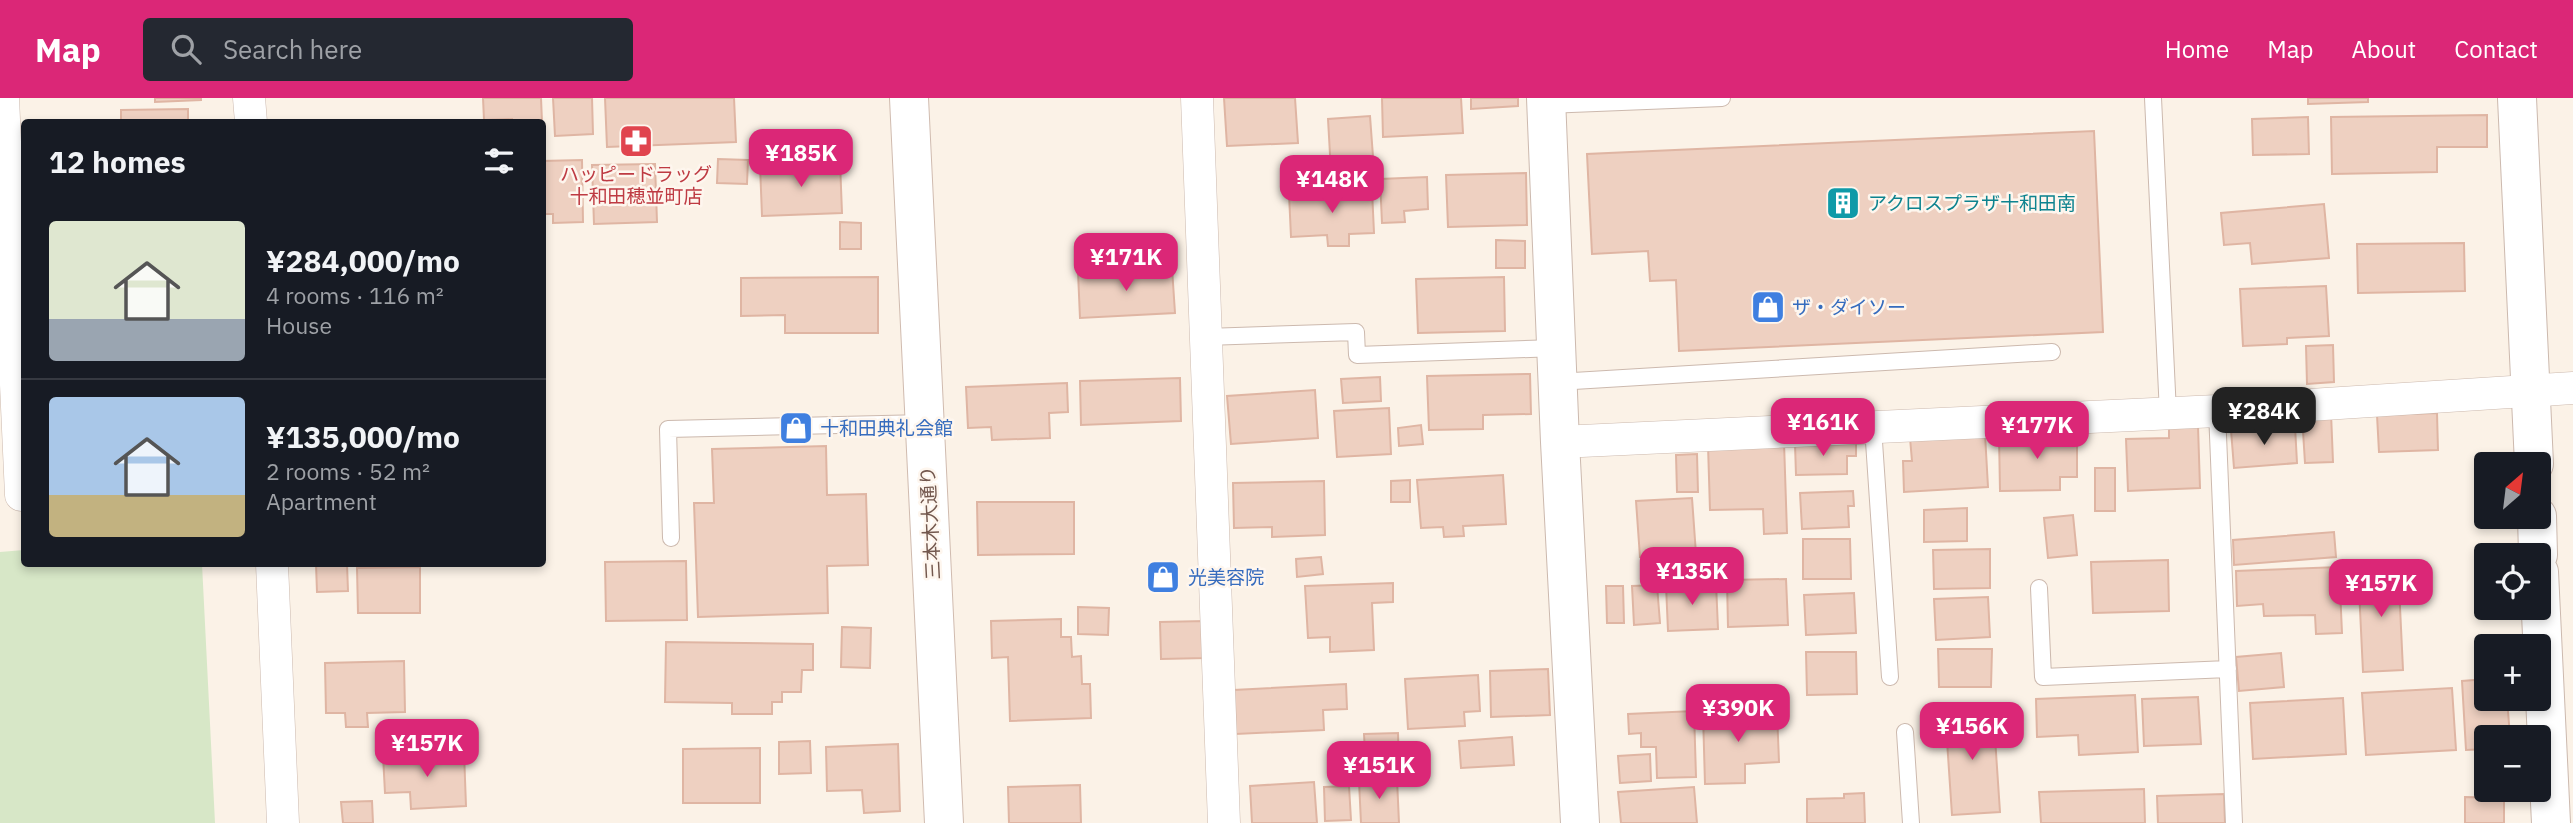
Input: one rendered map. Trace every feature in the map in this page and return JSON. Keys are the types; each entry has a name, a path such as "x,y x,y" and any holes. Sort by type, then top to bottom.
{"street":[{"path":"3,98 15,495"},
{"path":"249,98 251,119"},
{"name":"三本木大通り","path":"909,98 944,823"},
{"path":"1197,98 1224,823"},
{"path":"2518,98 2534,452"},
{"path":"1546,102 1580,823"},
{"path":"1560,442 2217,411 2573,388"},
{"path":"272,567 284,823"},
{"path":"2541,620 2551,823"}],"lane":[{"path":"1546,102 1722,98"},
{"path":"2153,98 2168,413"},
{"path":"1206,337 1356,332 1357,355 1557,365 2052,352"},
{"path":"2217,411 2234,823"},
{"path":"671,538 668,429 926,423"},
{"path":"1873,427 1890,677"},
{"path":"2039,588 2043,677 2228,669"},
{"path":"1905,732 1911,823"}],"green space":[{"path":"21,550 21,567 202,567 215,823 0,823 0,552"}],"building":[{"path":"155,98 201,98 201,100 155,102"},
{"path":"483,98 541,98 542,119 484,119"},
{"path":"553,98 592,98 593,134 555,136"},
{"path":"605,98 734,98 736,142 607,147"},
{"path":"1224,98 1295,98 1298,143 1227,146"},
{"path":"1382,98 1461,98 1463,133 1383,137"},
{"path":"1471,98 1518,98 1518,106 1471,109"},
{"path":"2308,98 2368,98 2368,102 2308,104"},
{"path":"188,109 188,119 121,119 121,110"},
{"path":"2487,115 2487,147 2437,147 2437,172 2332,174 2331,117"},
{"path":"1370,116 1374,170 1331,172 1328,119"},
{"path":"2308,117 2309,154 2253,155 2252,119"},
{"name":"アクロスプラザ十和田南","path":"2094,131 2103,332 1679,351 1676,280 1650,281 1648,251 1592,254 1587,154"},
{"path":"718,159 748,160 747,184 717,183"},
{"path":"582,160 583,222 553,223 553,214 546,214 546,161"},
{"path":"840,162 842,213 762,216 760,165"},
{"path":"655,164 657,222 594,224 592,165"},
{"path":"1526,173 1527,225 1448,227 1446,175"},
{"path":"1427,177 1428,209 1404,211 1405,222 1382,223 1380,179"},
{"path":"1372,190 1374,233 1349,234 1349,246 1328,246 1327,235 1291,237 1289,194"},
{"path":"2324,204 2329,258 2252,264 2250,243 2224,245 2221,213"},
{"path":"840,222 861,223 861,249 840,249"},
{"path":"1496,240 1525,241 1525,268 1496,268"},
{"path":"2464,243 2465,291 2358,293 2357,244"},
{"path":"1172,268 1175,313 1080,318 1078,272"},
{"path":"878,277 878,333 785,333 785,315 741,316 741,278"},
{"path":"1504,277 1505,331 1418,333 1416,279"},
{"path":"2326,286 2329,336 2287,338 2287,344 2243,346 2240,289"},
{"path":"2333,345 2334,382 2307,384 2306,346"},
{"path":"1530,374 1531,414 1483,415 1483,429 1429,430 1427,376"},
{"path":"1380,377 1381,401 1343,403 1341,379"},
{"path":"1180,378 1181,421 1081,425 1080,381"},
{"path":"1067,383 1068,412 1049,413 1050,438 992,440 991,427 968,428 966,387"},
{"path":"1315,390 1318,438 1231,444 1227,396"},
{"path":"1389,408 1391,454 1337,457 1334,411"},
{"path":"2331,413 2333,462 2305,463 2302,415"},
{"path":"2437,413 2438,450 2379,452 2377,415"},
{"path":"1421,425 1423,444 1399,446 1398,428"},
{"path":"2169,426 2198,426 2200,488 2128,491 2126,439 2169,438"},
{"path":"2295,426 2297,463 2234,468 2231,430"},
{"path":"2077,433 2077,477 2060,477 2060,490 2000,491 1999,435"},
{"path":"1985,434 1988,487 1904,492 1903,461 1912,461 1910,438"},
{"path":"1784,442 1787,533 1764,534 1763,509 1710,510 1708,445"},
{"path":"1856,443 1856,456 1847,456 1847,474 1796,475 1795,444"},
{"path":"826,446 827,495 866,494 868,565 827,566 828,613 698,617 694,503 714,503 712,449"},
{"path":"1697,454 1698,492 1677,492 1676,455"},
{"path":"2095,468 2115,468 2115,511 2095,511"},
{"path":"1503,475 1506,524 1463,526 1464,536 1444,537 1443,527 1421,528 1417,480"},
{"path":"1410,480 1410,502 1391,502 1391,481"},
{"path":"1324,481 1325,535 1272,537 1272,527 1234,528 1233,483"},
{"path":"1853,491 1854,506 1848,506 1849,527 1802,529 1800,493"},
{"path":"1692,498 1696,554 1640,557 1636,501"},
{"path":"977,502 1074,502 1074,554 978,555"},
{"path":"1967,508 1967,541 1924,542 1924,510"},
{"path":"2073,515 2077,555 2048,558 2044,518"},
{"path":"2334,532 2336,557 2234,565 2233,540"},
{"path":"1803,539 1850,539 1851,579 1803,579"},
{"path":"1990,549 1990,588 1934,589 1933,550"},
{"path":"1321,557 1323,574 1297,577 1296,559"},
{"path":"2168,560 2169,611 2093,613 2091,562"},
{"path":"686,561 687,620 606,621 605,562"},
{"path":"2398,565 2403,670 2363,672 2358,568"},
{"path":"316,567 347,567 348,591 317,592"},
{"path":"420,567 420,613 358,613 357,568"},
{"path":"2339,567 2342,633 2316,634 2315,615 2264,616 2263,604 2237,606 2236,571"},
{"path":"1786,579 1788,625 1728,627 1727,580"},
{"path":"1393,583 1393,602 1372,603 1374,650 1330,652 1330,637 1308,638 1305,586"},
{"path":"1716,583 1718,629 1668,631 1666,585"},
{"path":"1657,585 1660,623 1634,625 1632,586"},
{"path":"1606,586 1623,586 1624,623 1607,623"},
{"path":"1854,593 1856,633 1806,635 1804,595"},
{"path":"1988,597 1990,637 1936,640 1934,599"},
{"path":"1078,607 1109,608 1108,635 1078,634"},
{"path":"1061,619 1061,637 1071,637 1072,657 1081,656 1082,684 1090,684 1091,718 1010,721 1008,657 992,658 991,621"},
{"path":"1205,621 1206,658 1161,659 1160,622"},
{"path":"842,627 871,628 870,668 841,667"},
{"path":"666,642 813,644 813,670 802,670 801,692 782,692 782,702 772,702 772,714 732,714 732,703 665,702"},
{"path":"1938,649 1992,649 1991,687 1939,687"},
{"path":"1806,652 1856,652 1857,694 1807,695"},
{"path":"2281,653 2284,687 2239,691 2236,657"},
{"path":"404,661 405,712 367,713 368,727 346,727 345,713 326,713 325,663"},
{"path":"1548,669 1550,715 1491,717 1490,671"},
{"path":"1478,675 1480,711 1464,712 1465,726 1408,729 1405,679"},
{"path":"2474,680 2474,711 2508,711 2509,725 2474,725 2474,750 2466,750 2462,681"},
{"path":"1346,684 1347,709 1323,710 1324,730 1236,734 1234,690"},
{"path":"2452,688 2456,750 2366,755 2362,693"},
{"path":"2135,695 2138,752 2079,755 2078,735 2037,737 2036,699"},
{"path":"2198,697 2201,744 2144,746 2142,699"},
{"path":"2343,698 2346,754 2253,759 2250,703"},
{"path":"1993,708 2000,812 1952,815 1945,711"},
{"path":"1694,711 1696,777 1657,778 1656,747 1641,747 1641,733 1629,734 1628,714"},
{"path":"1777,712 1779,762 1745,764 1745,783 1705,784 1703,714"},
{"path":"1398,733 1399,770 1366,770 1364,734"},
{"path":"1512,737 1514,765 1461,768 1459,741"},
{"path":"810,741 811,773 779,774 779,742"},
{"path":"898,744 900,811 864,813 862,790 827,791 826,747"},
{"path":"760,748 760,803 683,803 683,749"},
{"path":"464,752 466,806 411,809 410,792 385,793 383,755"},
{"path":"1650,754 1651,781 1620,783 1618,756"},
{"path":"1397,779 1399,823 1361,823 1359,781"},
{"path":"1314,782 1317,823 1252,823 1250,786"},
{"path":"1080,785 1081,823 1009,823 1008,787"},
{"path":"1349,786 1351,820 1325,821 1324,787"},
{"path":"1694,787 1697,823 1621,823 1618,792"},
{"path":"2144,789 2145,823 2041,823 2039,792"},
{"path":"1864,793 1865,823 1807,823 1807,799 1844,798 1844,794"},
{"path":"2224,794 2225,823 2158,823 2157,796"},
{"path":"2465,797 2474,797 2474,802 2504,802 2504,823 2465,823"},
{"path":"372,801 373,823 343,823 341,802"}],"place":[{"name":"ハッピードラッグ 十和田穂並町店","path":"636,141"},
{"name":"アクロスプラザ十和田南","path":"1843,203"},
{"name":"ザ・ダイソー","path":"1768,307"},
{"name":"十和田典礼会館","path":"796,428"},
{"name":"光美容院","path":"1163,577"}]}
